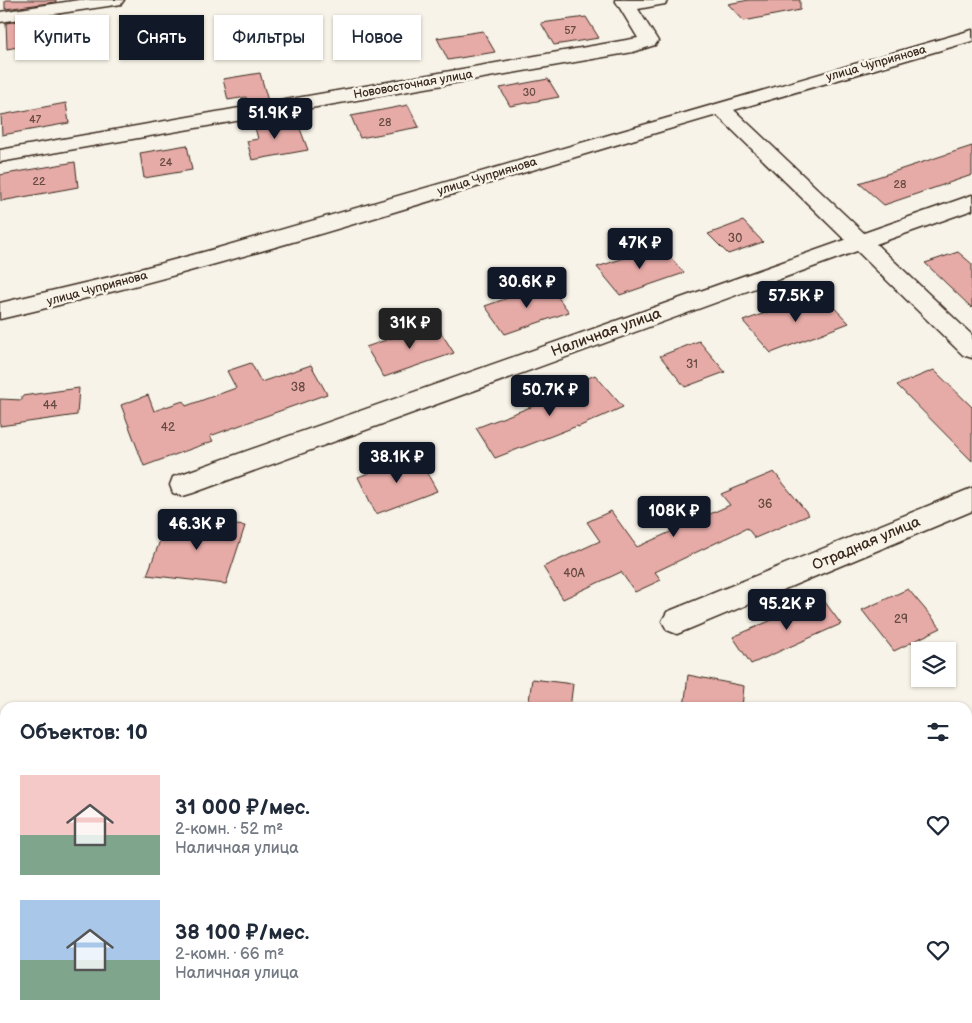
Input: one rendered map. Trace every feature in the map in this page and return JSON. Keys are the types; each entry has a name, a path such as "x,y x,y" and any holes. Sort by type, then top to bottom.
{"street":[{"path":"0,17 116,0"},
{"path":"626,3 659,0"},
{"name":"Нововосточная улица","path":"0,156 623,48 649,41 626,3"},
{"name":"улица Чуприянова","path":"0,311 49,301 243,249 720,107 972,35"},
{"path":"720,107 861,240 972,349"},
{"name":"Наличная улица","path":"184,484 861,240 972,202"},
{"name":"Отрадная улица","path":"677,621 972,498"}],"building":[{"path":"5,0 56,0 56,2 5,9"},
{"path":"749,0 800,0 800,10 744,21 728,4"},
{"path":"586,17 599,38 554,45 541,23"},
{"path":"15,22 15,48 7,49 6,23"},
{"path":"483,31 495,52 448,60 437,38"},
{"path":"260,73 268,101 248,105 246,97 228,100 223,79"},
{"path":"548,79 559,97 510,106 500,88"},
{"path":"66,103 69,123 2,135 1,115"},
{"path":"408,105 419,127 360,138 351,116"},
{"path":"273,117 276,130 299,126 308,150 252,160 247,141 258,139 253,120"},
{"path":"187,145 192,170 144,178 140,153"},
{"path":"972,146 972,175 884,205 859,183"},
{"path":"75,162 78,187 1,201 0,175"},
{"path":"743,221 763,242 728,254 708,234"},
{"path":"661,246 684,273 620,295 597,267"},
{"path":"958,252 972,264 972,308 925,263"},
{"path":"548,284 569,312 505,334 485,306"},
{"path":"820,293 849,323 771,353 743,321"},
{"path":"435,323 454,353 384,377 366,347"},
{"path":"699,341 725,372 685,387 660,356"},
{"path":"251,363 261,382 311,365 327,394 210,436 213,441 144,466 121,405 148,395 154,411 183,401 186,406 236,388 227,371"},
{"path":"934,370 972,407 972,461 897,385"},
{"path":"595,375 623,407 578,427 495,458 476,428 554,398 551,394"},
{"path":"79,388 77,415 0,426 0,399 22,400 22,396"},
{"path":"417,455 437,491 376,514 358,477"},
{"path":"774,472 809,515 755,538 747,528 655,572 661,580 635,592 621,572 563,599 543,567 600,541 587,522 611,511 637,547 730,505 721,494"},
{"path":"169,517 245,526 226,584 147,575"},
{"path":"908,589 941,628 894,651 862,610"},
{"path":"822,598 841,624 751,664 733,637"},
{"path":"688,675 744,686 743,702 685,702"},
{"path":"532,679 573,684 571,702 529,702"}]}
